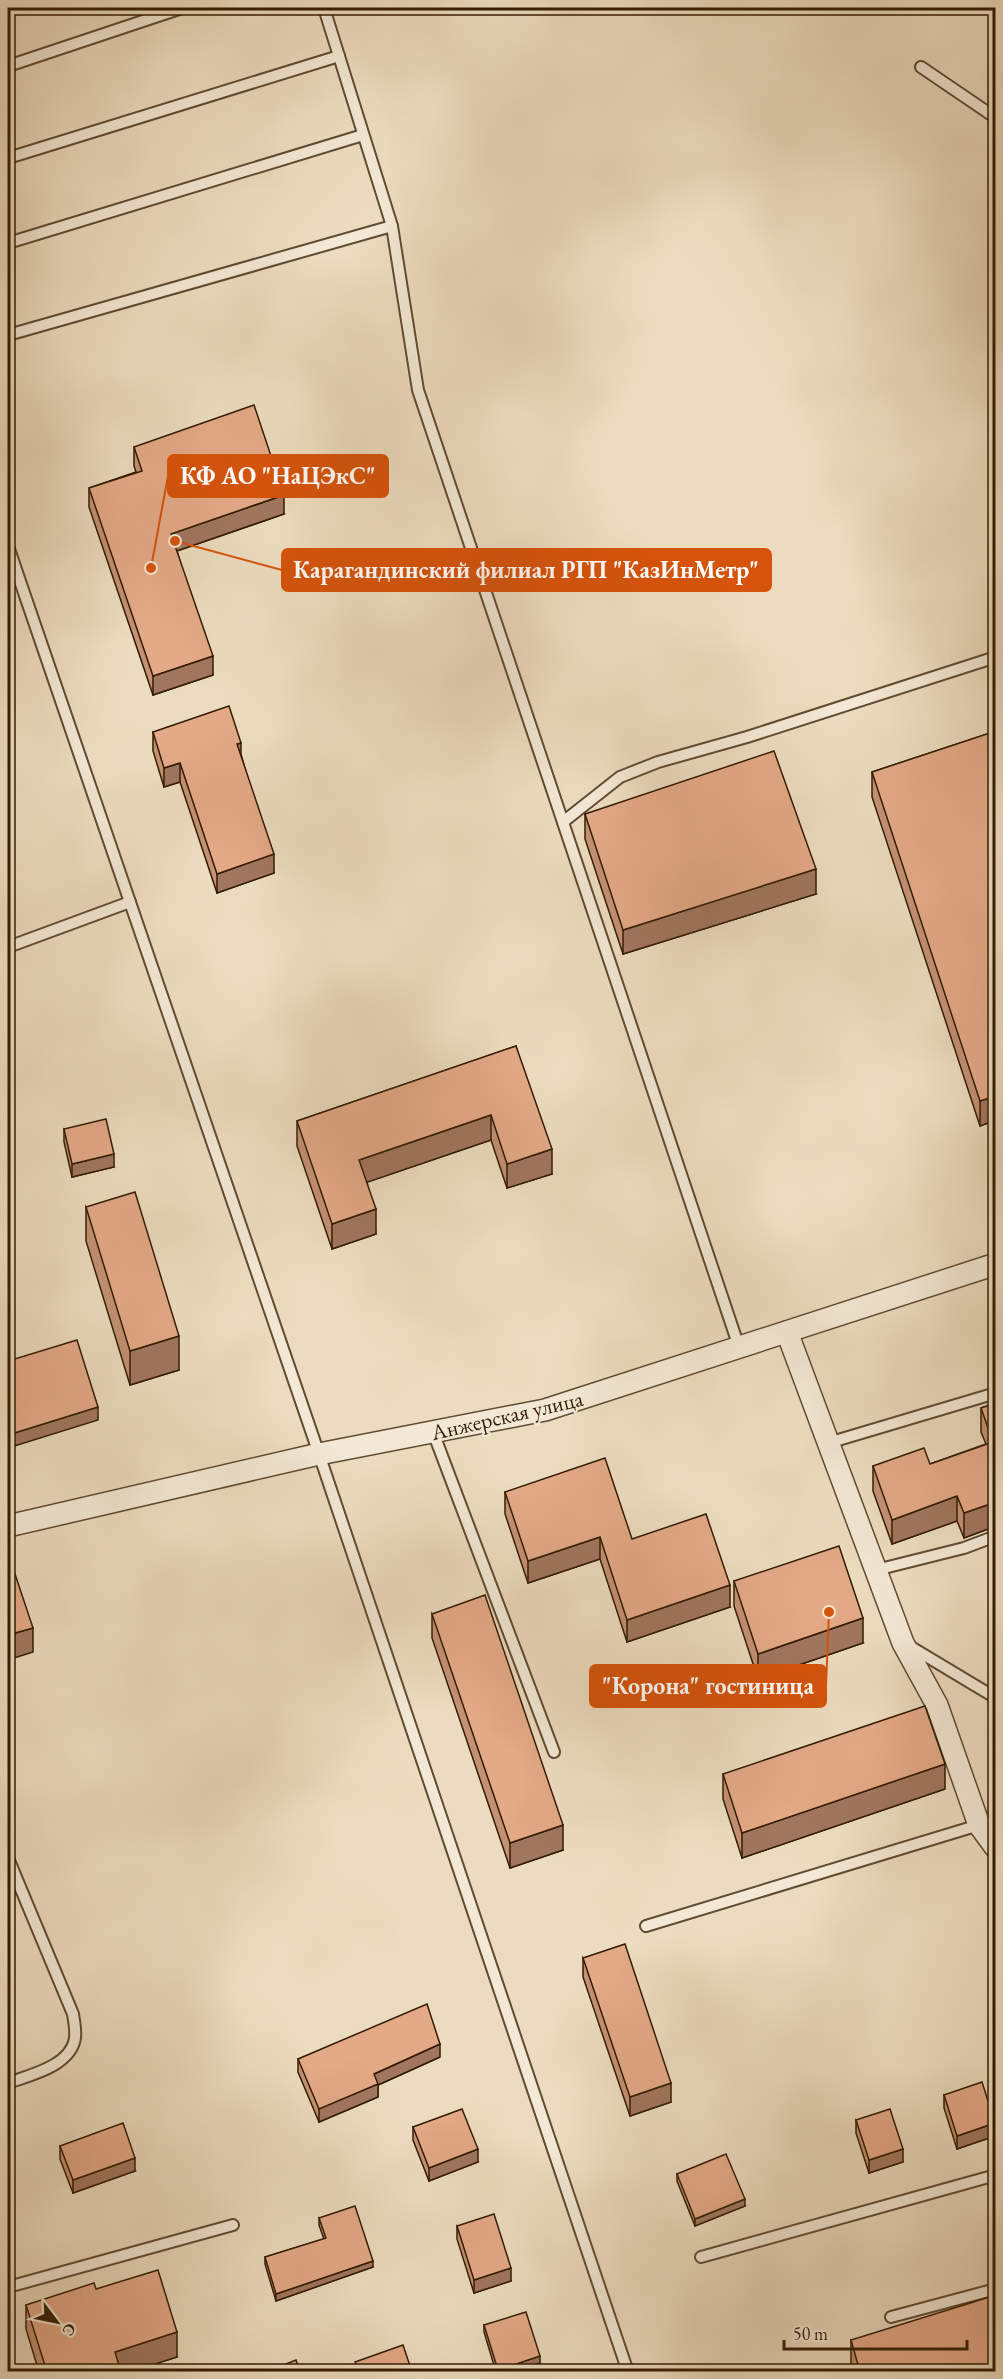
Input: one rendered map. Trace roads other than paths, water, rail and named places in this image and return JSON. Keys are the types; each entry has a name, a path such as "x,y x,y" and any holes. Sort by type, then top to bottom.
{"street":[{"name":"Анжерская улица","path":"8,1526 319,1454 545,1410 996,1264"},
{"path":"787,1332 903,1643 937,1705 979,1825 996,1848"}],"lane":[{"path":"8,66 182,8"},
{"path":"324,8 392,226 418,390 739,1347"},
{"path":"8,158 339,56"},
{"path":"921,67 996,118"},
{"path":"8,243 363,135"},
{"path":"8,335 392,226"},
{"path":"8,546 319,1454 628,2372"},
{"path":"563,822 620,777 658,762 747,737 996,657"},
{"path":"8,947 130,902"},
{"path":"828,1443 996,1393"},
{"path":"433,1432 554,1752"},
{"path":"876,1570 964,1548 996,1536"},
{"path":"903,1643 996,1698"},
{"path":"646,1926 979,1825"},
{"path":"8,1858 73,2014 75,2039 64,2058 41,2072 8,2083"},
{"path":"700,2258 996,2175"},
{"path":"8,2287 233,2225"},
{"path":"891,2317 996,2289"}],"place":[{"name":"Карагандинский филиал РГП \"КазИнМетр\"","path":"175,541"},
{"name":"КФ АО \"НаЦЭкС\"","path":"151,568"},
{"name":"\"Корона\" гостиница","path":"829,1612"}]}
